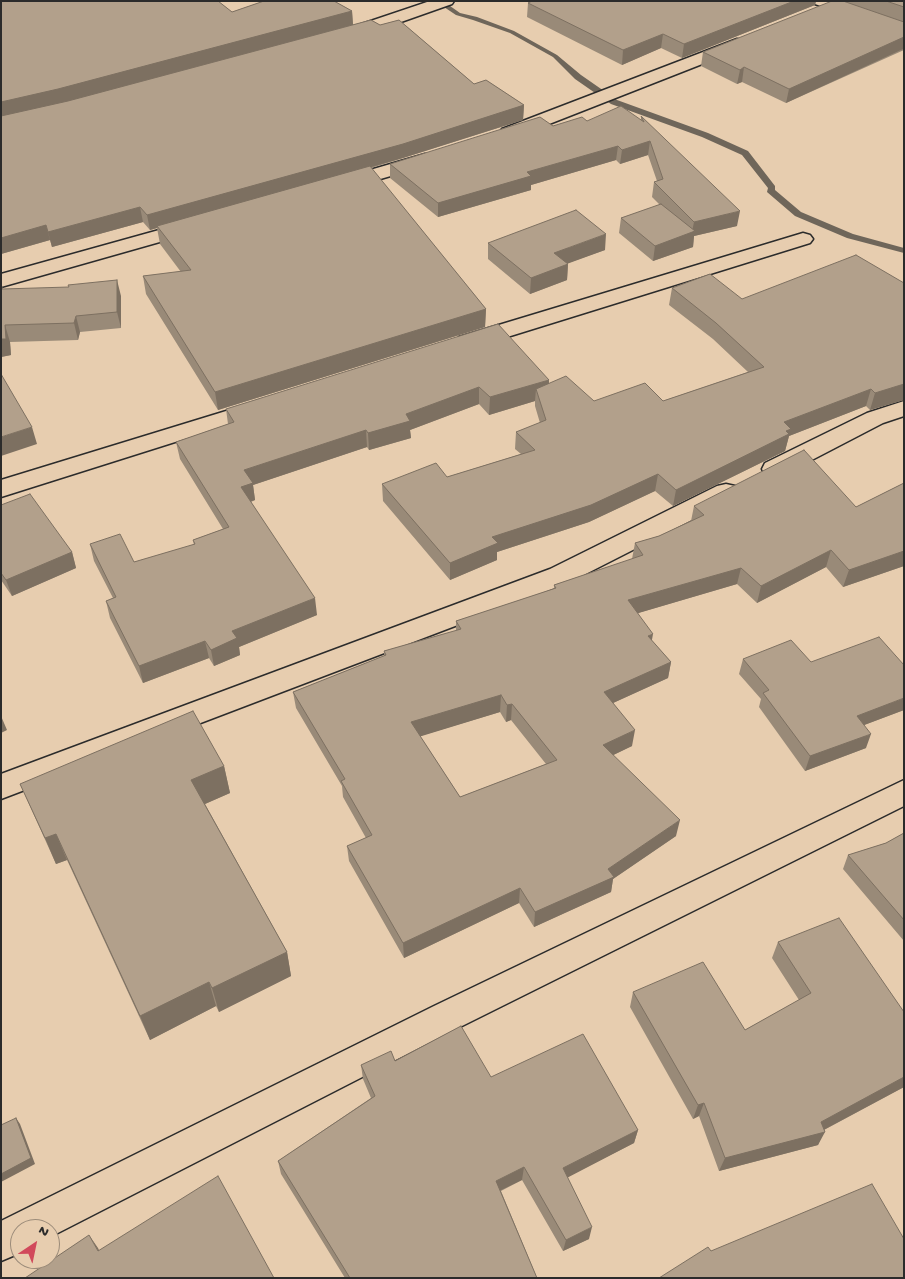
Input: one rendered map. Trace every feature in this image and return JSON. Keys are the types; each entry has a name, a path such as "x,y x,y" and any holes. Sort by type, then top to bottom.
{"street":[{"path":"330,40 446,1"},
{"path":"826,5 904,30"},
{"path":"494,138 522,129 750,38"},
{"path":"325,189 439,156"},
{"path":"1,281 210,222"},
{"path":"450,347 803,239"},
{"path":"1,489 283,400"},
{"path":"1,787 559,576 875,418 904,408"},
{"path":"46,1219 446,1016 904,792"}],"building":[{"path":"1,1 218,1 232,12 264,1 334,1 352,11 58,89 1,102"},
{"path":"532,1 794,1 684,44 663,34 623,50 528,3"},
{"path":"832,1 843,1 904,22 904,37 789,89 744,67 740,70 703,52"},
{"path":"886,1 903,1 904,7"},
{"path":"371,20 380,25 399,20 474,84 486,80 524,105 403,144 147,215 140,207 48,232 46,225 1,238 1,116 68,101"},
{"path":"621,106 644,122 641,116 740,211 694,222 654,182 663,179 650,141 622,150 618,146 527,172 531,176 438,203 390,164 540,117 553,126 582,117 587,121"},
{"path":"370,166 486,309 215,392 143,276 191,270 157,226"},
{"path":"661,204 695,231 655,246 621,218"},
{"path":"576,210 606,234 554,253 568,264 531,278 488,243"},
{"path":"856,255 904,283 904,384 875,393 871,389 784,422 791,429 786,431 789,434 676,490 658,474 591,505 492,537 498,543 450,563 382,484 436,463 447,477 535,450 516,432 546,420 536,389 566,376 594,401 645,383 663,401 764,367 716,323 672,288 710,274 742,299"},
{"path":"117,280 117,312 76,316 74,323 5,325 6,339 1,339 1,286 2,289 69,287 68,285"},
{"path":"498,324 549,380 490,397 479,387 406,414 410,421 368,433 366,430 244,470 253,483 241,487 315,598 232,631 237,638 211,650 205,641 139,666 106,601 116,597 90,544 120,534 134,562 195,544 193,540 229,527 176,442 234,422 226,409"},
{"path":"1,374 32,427 1,437"},
{"path":"804,450 856,507 904,483 904,551 849,570 831,550 761,586 741,568 628,600 653,634 648,636 671,662 604,692 635,730 603,745 680,820 608,869 614,877 535,912 520,888 403,943 347,846 372,835 341,781 345,779 293,692 386,655 384,651 461,629 456,621 556,588 554,585 643,555 635,543 659,536 704,515 694,506","holes":["501,695 507,705 512,704 557,760 460,797 411,722"]},
{"path":"30,494 72,552 6,580 1,573 1,505"},
{"path":"879,637 904,665 904,698 857,716 871,734 810,756 763,693 769,690 743,659 791,640 811,662"},
{"path":"193,711 224,766 191,780 287,952 212,988 209,982 140,1016 56,834 45,838 20,784"},
{"path":"904,833 904,920 848,855 886,843"},
{"path":"839,918 904,1012 904,1077 821,1122 825,1132 725,1158 704,1103 698,1105 633,992 703,962 745,1030 811,993 778,942"},
{"path":"461,1026 491,1077 583,1034 638,1130 563,1168 592,1227 566,1240 524,1167 496,1181 537,1278 350,1278 278,1161 375,1096 361,1065 391,1051 395,1061"},
{"path":"16,1118 31,1158 1,1174 1,1125"},
{"path":"218,1176 274,1278 25,1278 38,1269 60,1269 60,1254 89,1235 98,1251"},
{"path":"872,1184 904,1239 904,1278 659,1278 708,1247 711,1251"}],"waterway":[{"path":"438,1 458,14 475,18 512,32 555,56 578,77 614,102 705,135 745,153 772,188 770,190 798,214 850,236 904,251"}]}
